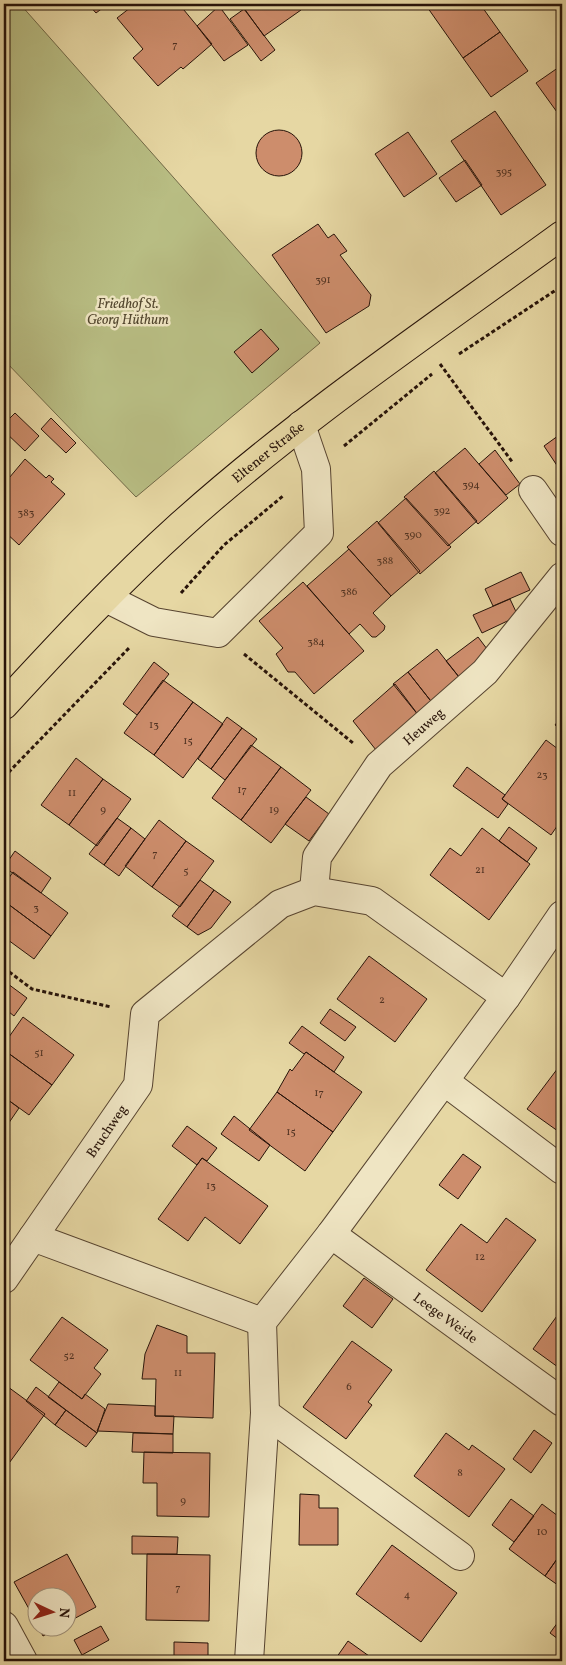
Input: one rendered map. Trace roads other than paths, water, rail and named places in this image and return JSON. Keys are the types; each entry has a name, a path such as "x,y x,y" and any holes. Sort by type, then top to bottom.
{"main road":[{"name":"Eltener Straße","path":"4,705 106,598 181,525 301,425 562,235"}],"street":[{"path":"106,598 154,622 218,633 319,533 316,469 301,425"},
{"path":"533,490 562,532"},
{"name":"Heuweg","path":"314,891 316,857 380,765 485,672 562,577"},
{"path":"314,891 372,902 506,997"},
{"name":"Bruchweg","path":"4,1279 138,1085 144,1014 280,904 314,891"},
{"path":"249,1661 266,1413 262,1322 331,1234 506,997 562,915"},
{"path":"444,1080 562,1170"},
{"name":"Leege Weide","path":"331,1234 562,1402"},
{"path":"33,1237 262,1322"},
{"path":"266,1413 460,1556"},
{"path":"4,1626 23,1661"}],"park label":[{"name":"Friedhof St. Georg Hüthum","path":"128,312"}]}
